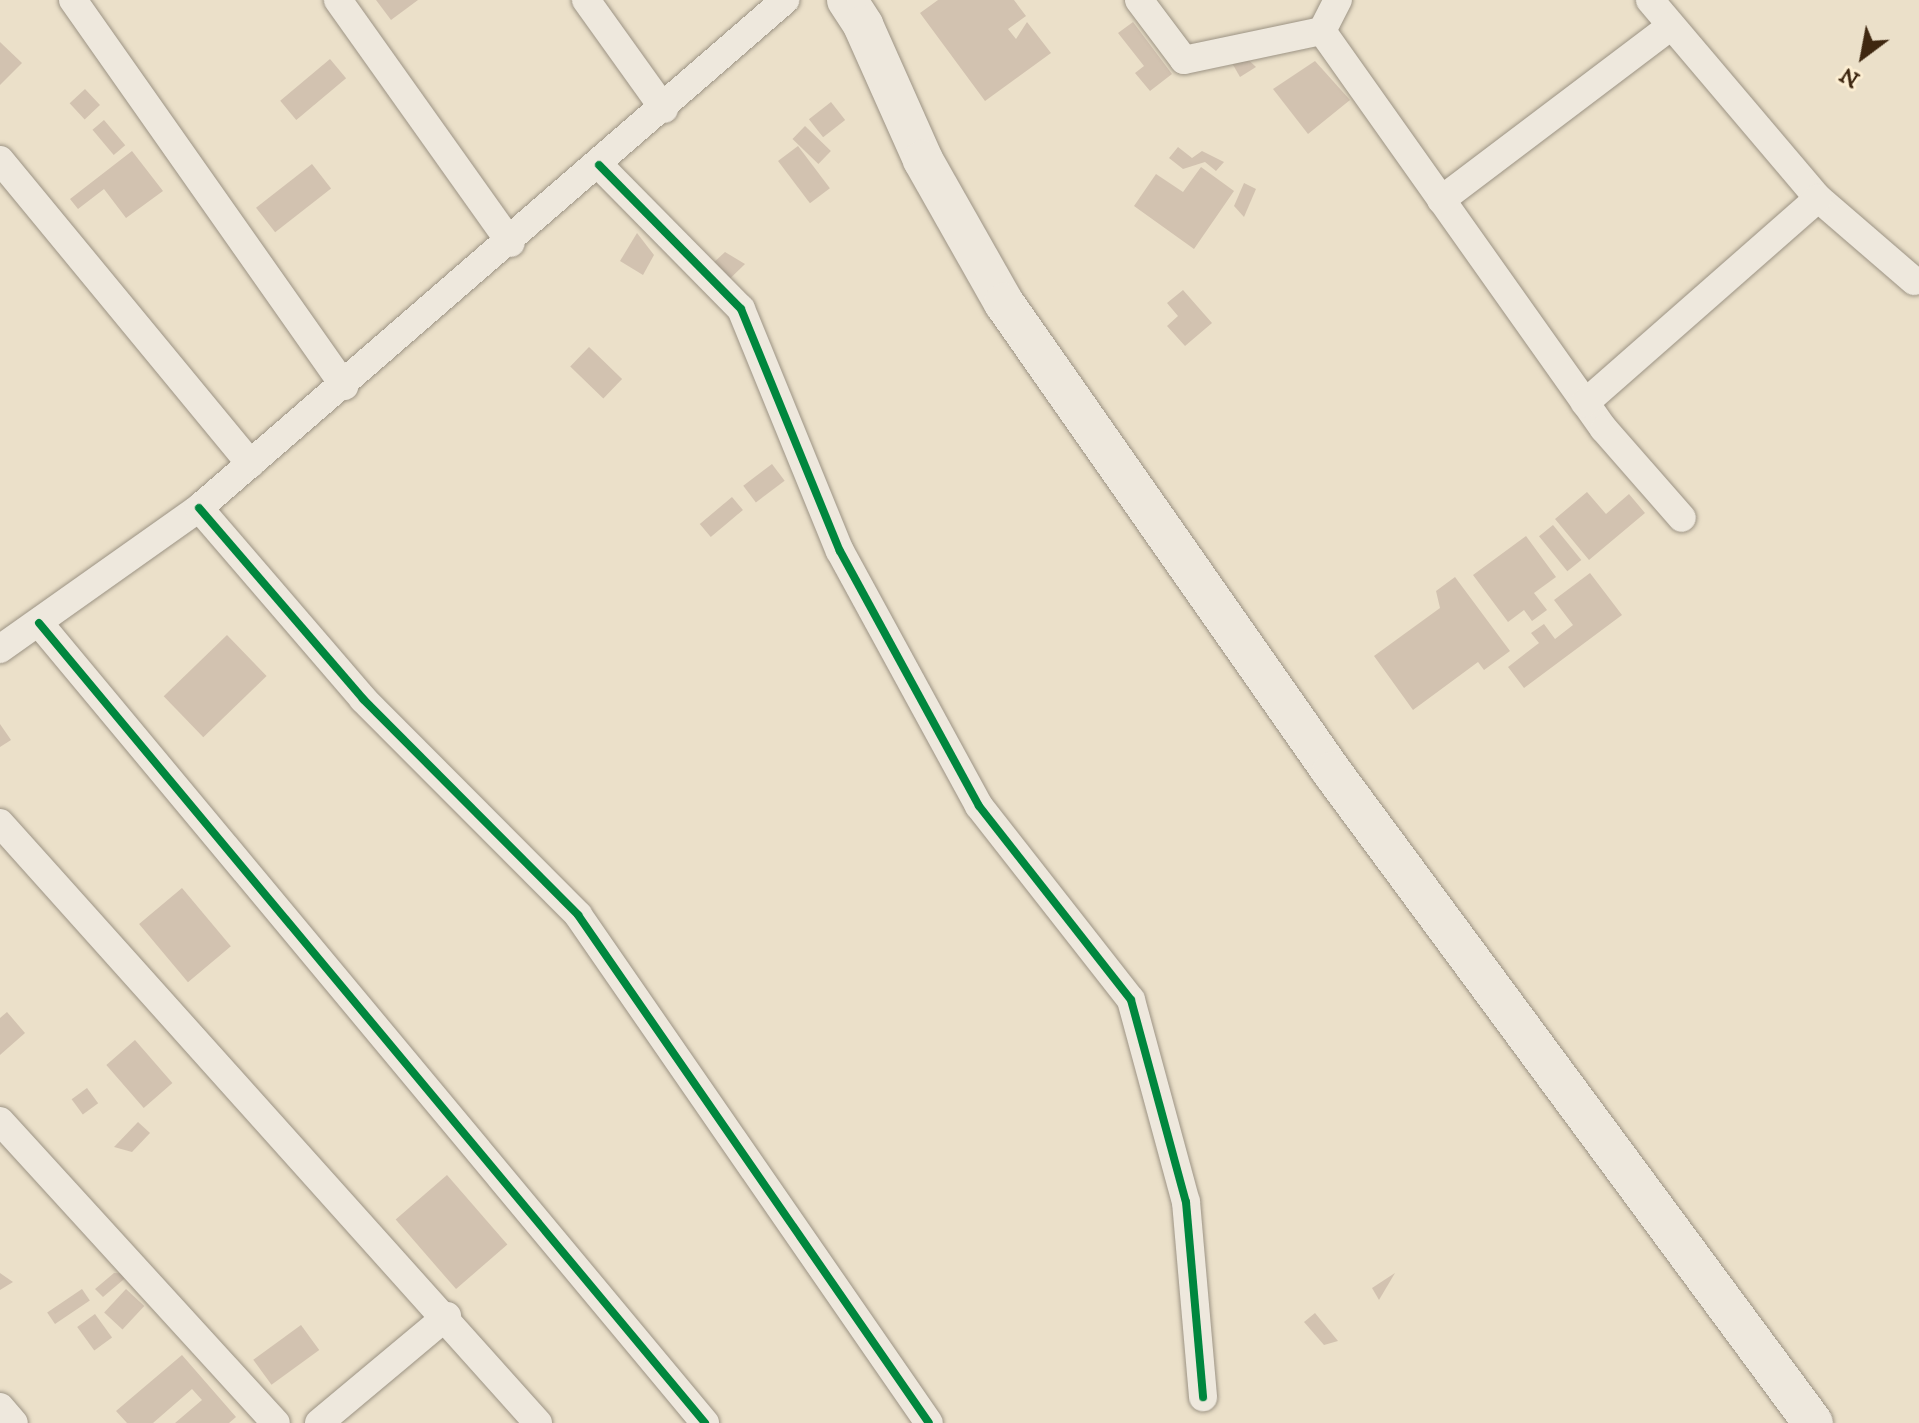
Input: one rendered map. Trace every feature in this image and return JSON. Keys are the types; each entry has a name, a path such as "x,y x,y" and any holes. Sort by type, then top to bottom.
{"main road":[{"path":"847,0 863,25 923,160 1004,303 1332,772 1566,1081 1813,1423"}],"street":[{"path":"73,0 344,386"},
{"path":"338,0 511,243"},
{"path":"586,0 664,109"},
{"path":"0,649 199,508 511,243 785,0"},
{"path":"1139,0 1184,60 1322,31"},
{"path":"1322,31 1338,0"},
{"path":"1650,0 1818,198 1914,281"},
{"path":"1441,200 1671,26"},
{"path":"1322,31 1585,403 1682,518"},
{"path":"0,160 251,464"},
{"path":"599,165 741,309 840,551 979,806 1131,1000 1186,1202 1203,1397"},
{"path":"1585,403 1818,198"},
{"path":"199,508 363,699 578,915 929,1423"},
{"path":"39,623 705,1423"},
{"path":"0,823 447,1316 538,1423"},
{"path":"0,1121 276,1423"},
{"path":"319,1423 447,1316"},
{"path":"0,1407 14,1423"}],"building":[{"path":"376,0 418,0 391,20"},
{"path":"938,0 1014,0 1026,16 1008,29 1016,39 1027,22 1051,53 985,101 920,13"},
{"path":"1133,22 1172,74 1150,91 1135,73 1144,66 1118,33"},
{"path":"0,42 22,63 0,85"},
{"path":"1241,53 1256,67 1240,77 1228,56"},
{"path":"330,59 346,78 296,120 280,101"},
{"path":"1315,61 1350,100 1308,134 1273,89"},
{"path":"85,89 100,105 85,119 70,103"},
{"path":"831,102 845,120 823,137 809,119"},
{"path":"104,120 125,145 114,155 93,130"},
{"path":"805,126 831,151 818,164 792,139"},
{"path":"798,146 830,188 810,203 778,161"},
{"path":"1178,147 1192,158 1202,151 1224,162 1216,171 1205,162 1183,169 1169,158"},
{"path":"132,151 163,191 126,218 104,189 78,209 70,199"},
{"path":"312,164 331,188 275,232 256,208"},
{"path":"1201,167 1234,191 1194,249 1134,206 1156,174 1183,192"},
{"path":"1244,183 1256,189 1244,217 1234,206"},
{"path":"637,233 654,255 643,275 620,261"},
{"path":"725,252 745,264 712,296 696,279"},
{"path":"1183,290 1212,323 1185,346 1167,326 1178,316 1167,303"},
{"path":"589,347 622,379 603,398 570,366"},
{"path":"772,464 785,481 756,502 743,486"},
{"path":"1587,492 1606,514 1629,494 1645,513 1589,560 1555,519"},
{"path":"732,497 743,510 711,537 700,524"},
{"path":"1553,525 1581,560 1567,571 1539,536"},
{"path":"1526,536 1556,577 1534,593 1547,610 1532,621 1524,610 1508,622 1473,575"},
{"path":"1590,573 1622,615 1524,688 1508,667 1539,643 1531,633 1544,624 1555,639 1573,625 1554,600"},
{"path":"1455,577 1510,651 1484,670 1478,662 1413,710 1374,656 1440,608 1436,591"},
{"path":"227,635 267,676 203,737 164,696"},
{"path":"0,724 11,740 0,747"},
{"path":"182,888 231,946 188,982 139,924"},
{"path":"7,1012 25,1033 0,1055 0,1018"},
{"path":"135,1040 172,1083 144,1108 106,1065"},
{"path":"87,1088 98,1103 83,1115 72,1099"},
{"path":"138,1122 150,1133 132,1152 114,1147"},
{"path":"447,1175 507,1244 456,1289 396,1220"},
{"path":"0,1273 13,1282 0,1290"},
{"path":"114,1273 130,1274 103,1297 95,1289"},
{"path":"1395,1273 1379,1300 1372,1288"},
{"path":"82,1289 90,1301 55,1324 47,1312"},
{"path":"126,1289 144,1306 122,1329 104,1312"},
{"path":"1315,1313 1338,1341 1324,1345 1304,1322"},
{"path":"95,1314 112,1337 94,1350 77,1327"},
{"path":"301,1325 319,1350 271,1385 253,1360"},
{"path":"182,1355 236,1417 229,1423 175,1423 202,1400 192,1389 153,1423 127,1423 116,1411"}],"cycle path":[{"path":"599,165 741,309 840,551 979,806 1131,1000 1186,1202 1203,1397"},
{"path":"199,508 363,699 578,915 929,1423"},
{"path":"39,623 705,1423"}]}
